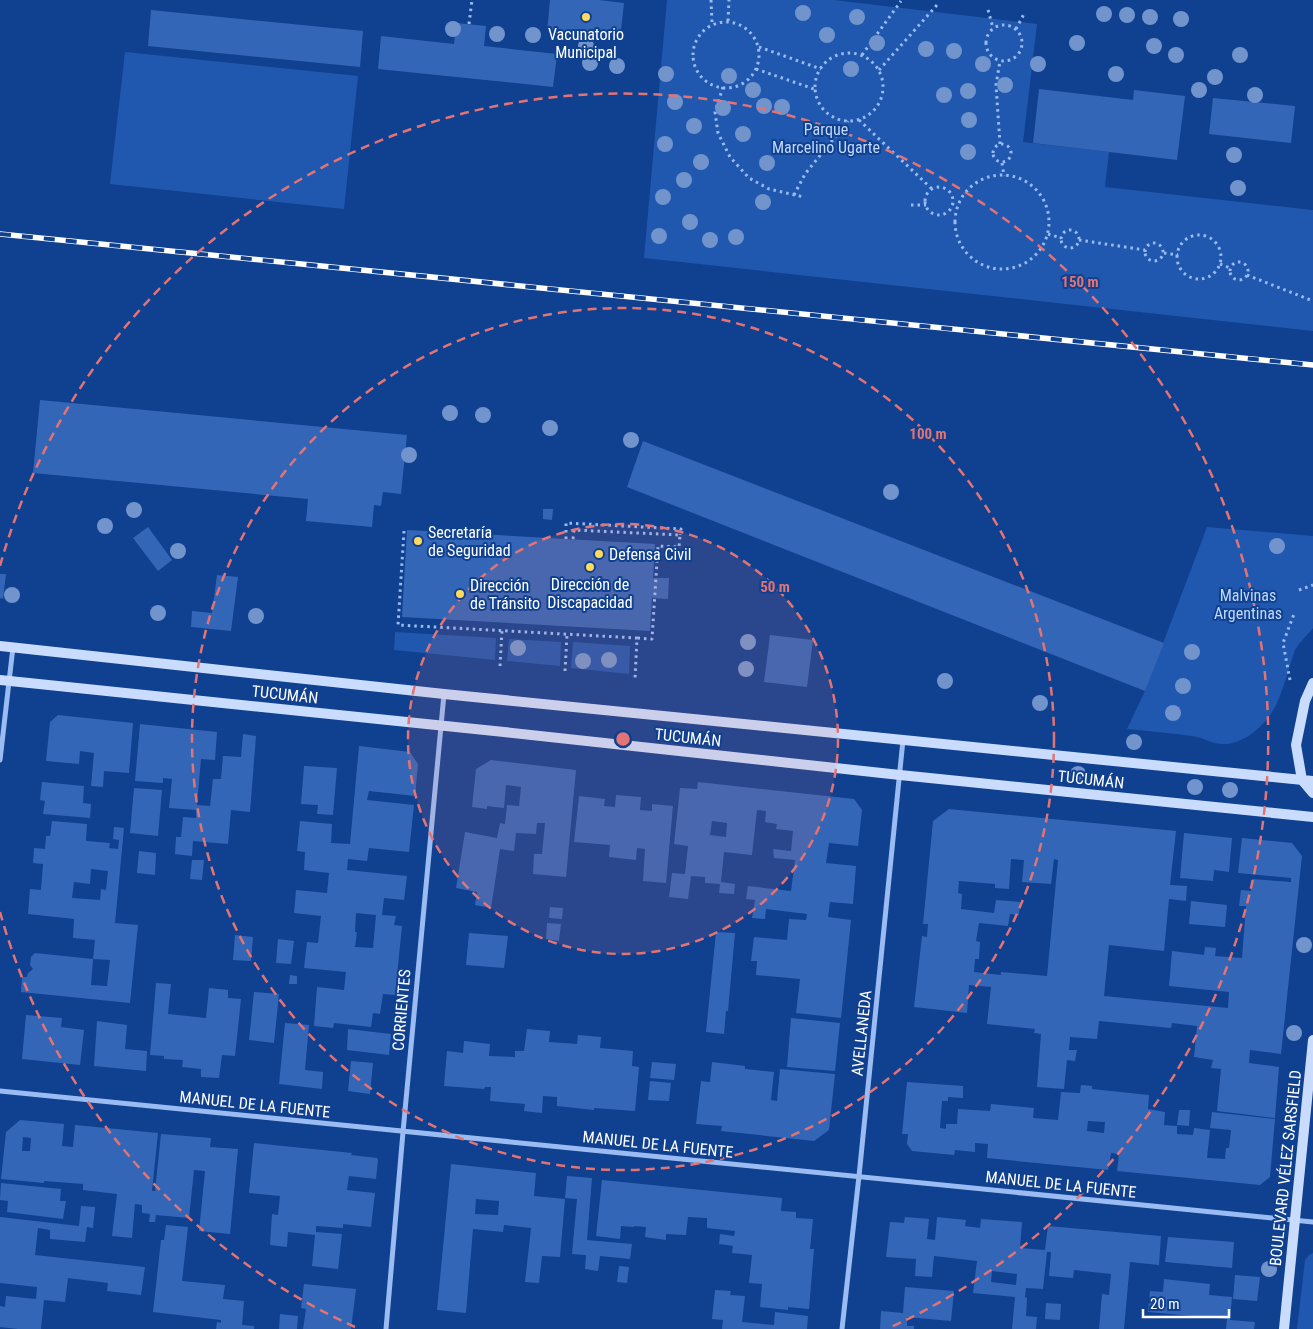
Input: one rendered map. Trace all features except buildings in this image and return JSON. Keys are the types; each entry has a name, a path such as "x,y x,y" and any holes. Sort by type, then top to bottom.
{"street":[{"name":"TUCUMÁN","path":"0,646 444,694 1313,781"},
{"path":"0,760 4,681 13,647"},
{"name":"TUCUMÁN","path":"4,681 1313,817"},
{"path":"1313,683 1305,701 1296,745 1302,780 1313,793"},
{"name":"CORRIENTES","path":"386,1329 444,694"},
{"name":"AVELLANEDA","path":"842,1329 903,740"},
{"name":"BOULEVARD VÉLEZ SARSFIELD","path":"1284,1329 1313,1040"},
{"name":"MANUEL DE LA FUENTE","path":"0,1091 1313,1222"}],"path":[{"path":"469,24 472,0"},
{"path":"712,0 712,23"},
{"path":"728,21 729,0"},
{"path":"862,56 901,1"},
{"path":"879,70 937,5"},
{"path":"988,10 993,28"},
{"path":"1016,29 1024,14"},
{"path":"728,21 738,23 748,29 754,37 758,47 759,58 756,69 750,78 740,85 730,88 718,87 708,83 699,76 694,66 692,54 694,43 700,34 712,23 728,21"},
{"path":"1005,24 1016,29 1021,34 1022,46 1020,52 1012,60 1000,61 991,56 987,51 986,38 993,28 1005,24"},
{"path":"758,47 821,69"},
{"path":"852,53 872,61 879,70 883,80 884,91 874,111 858,120 842,121 831,116 822,108 814,89 821,69 830,59 841,54 852,53"},
{"path":"1000,61 996,85 1000,144"},
{"path":"756,69 814,89"},
{"path":"723,87 715,112 718,133 730,158 749,178 769,189 804,197"},
{"path":"858,120 932,189"},
{"path":"794,195 805,174 848,121"},
{"path":"1000,144 1008,146 1011,152 1008,160 1002,162 997,161 993,156 993,150 1000,144"},
{"path":"1002,162 1004,176"},
{"path":"1004,176 1023,180 1036,189 1045,202 1049,218 1048,234 1042,248 1032,258 1019,266 1004,269 989,267 975,261 964,250 958,238 955,223 958,208 965,194 977,183 992,177 1004,176"},
{"path":"941,187 948,190 952,198 952,206 945,213 935,214 926,205 926,196 932,189 941,187"},
{"path":"911,205 926,205"},
{"path":"952,206 958,208"},
{"path":"1071,229 1078,234 1079,240 1074,248 1068,248 1062,244 1061,238 1063,233 1071,229"},
{"path":"1048,234 1061,238"},
{"path":"1200,235 1208,236 1214,240 1219,246 1221,253 1220,264 1214,273 1202,278 1194,278 1183,271 1179,265 1178,255 1181,245 1186,239 1200,235"},
{"path":"1079,240 1145,250"},
{"path":"1155,242 1161,244 1163,253 1161,258 1155,261 1147,257 1145,250 1147,245 1155,242"},
{"path":"1163,253 1178,255"},
{"path":"1237,262 1243,263 1248,269 1247,275 1243,280 1234,279 1230,273 1230,268 1237,262"},
{"path":"1220,264 1230,268"},
{"path":"1247,275 1313,301"},
{"path":"1308,299 1313,296"},
{"path":"404,531 398,625 652,639 658,546 679,547 681,529 566,523 566,539"},
{"path":"573,539 574,530 680,535"},
{"path":"1299,590 1313,585"},
{"path":"1290,680 1283,643 1294,614"},
{"path":"500,666 502,630"},
{"path":"565,671 567,634"},
{"path":"635,679 637,638"}],"green space":[{"name":"Parque Marcelino Ugarte","path":"667,0 834,0 1037,24 1023,142 1109,152 1105,187 1313,210 1313,331 644,258"},
{"path":"125,52 358,76 344,209 110,184"},
{"name":"Malvinas Argentinas","path":"1207,527 1313,536 1313,628 1295,650 1282,692 1267,719 1246,737 1238,741 1222,744 1192,736 1127,729 1145,691"},
{"path":"395,632 496,638 495,660 394,650"},
{"path":"509,639 561,642 560,666 507,661"},
{"path":"573,642 630,646 629,674 571,668"},
{"path":"1313,1253 1313,1329 1297,1329 1305,1260"}],"railway":[{"path":"0,234 1313,365"}],"place":[{"name":"Vacunatorio Municipal","path":"586,17"},
{"name":"Secretaría de Seguridad","path":"418,541"},
{"name":"Defensa Civil","path":"599,554"},
{"name":"Dirección de Discapacidad","path":"590,567"},
{"name":"Dirección de Tránsito","path":"460,594"}]}
